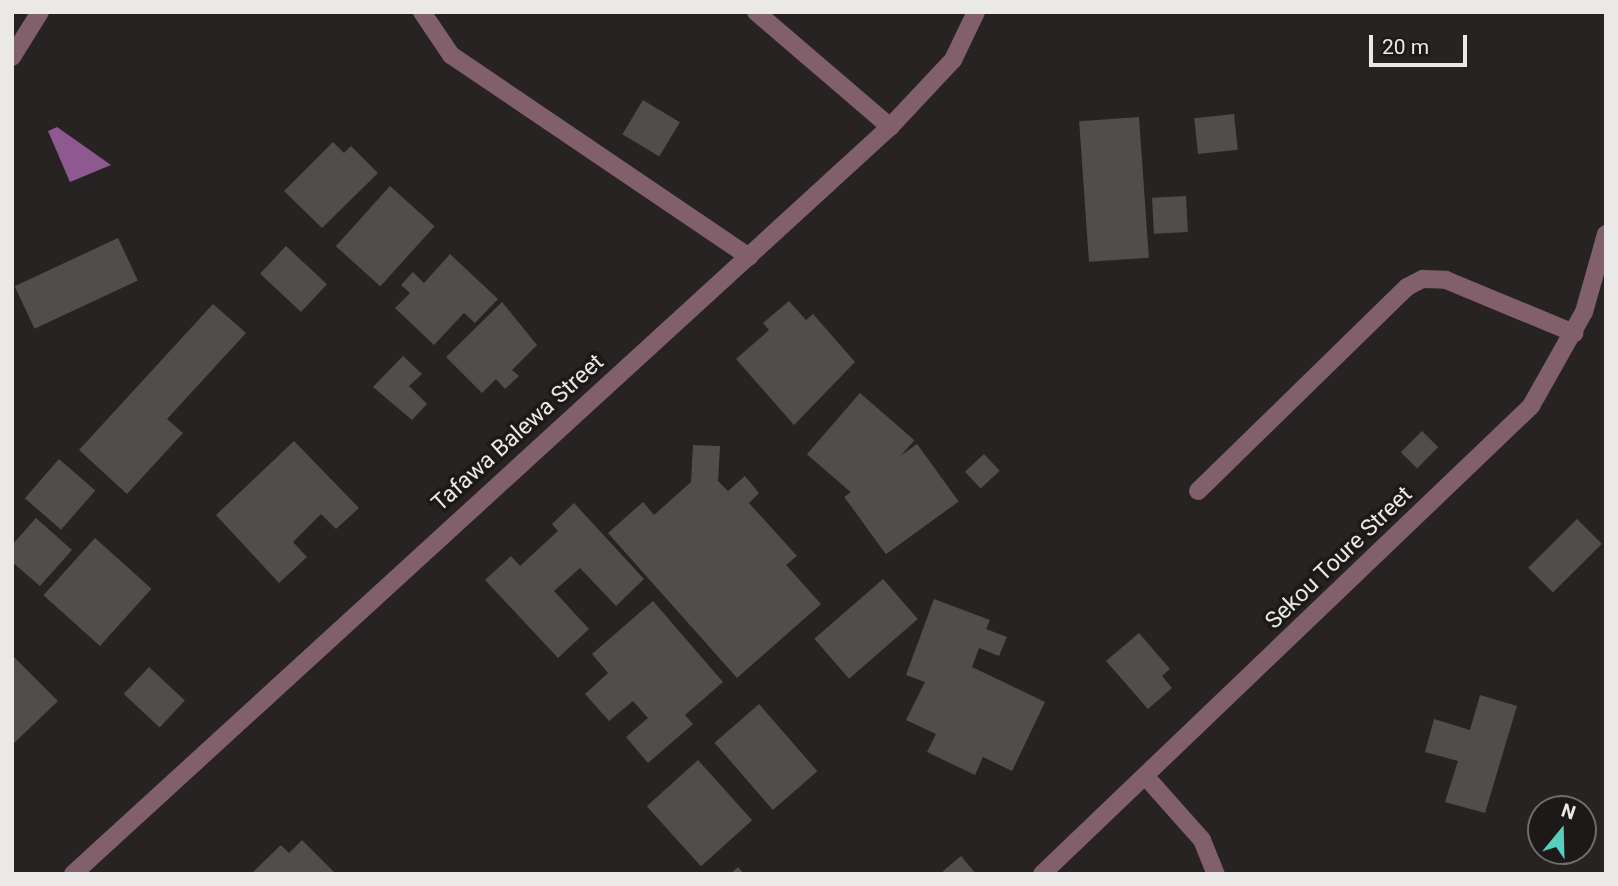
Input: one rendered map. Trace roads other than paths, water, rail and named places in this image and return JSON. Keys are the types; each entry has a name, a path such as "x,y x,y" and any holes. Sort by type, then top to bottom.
{"street":[{"path":"12,57 40,12"},
{"path":"422,12 450,55 749,257"},
{"path":"756,12 890,127"},
{"name":"Tafawa Balewa Street","path":"72,874 890,127 953,60 976,12"},
{"name":"Sekou Toure Street","path":"1042,874 1147,778 1531,406 1574,333 1606,234"},
{"path":"1198,491 1407,287 1423,279 1446,280 1574,333"},
{"path":"1147,778 1202,841 1216,874"}]}
